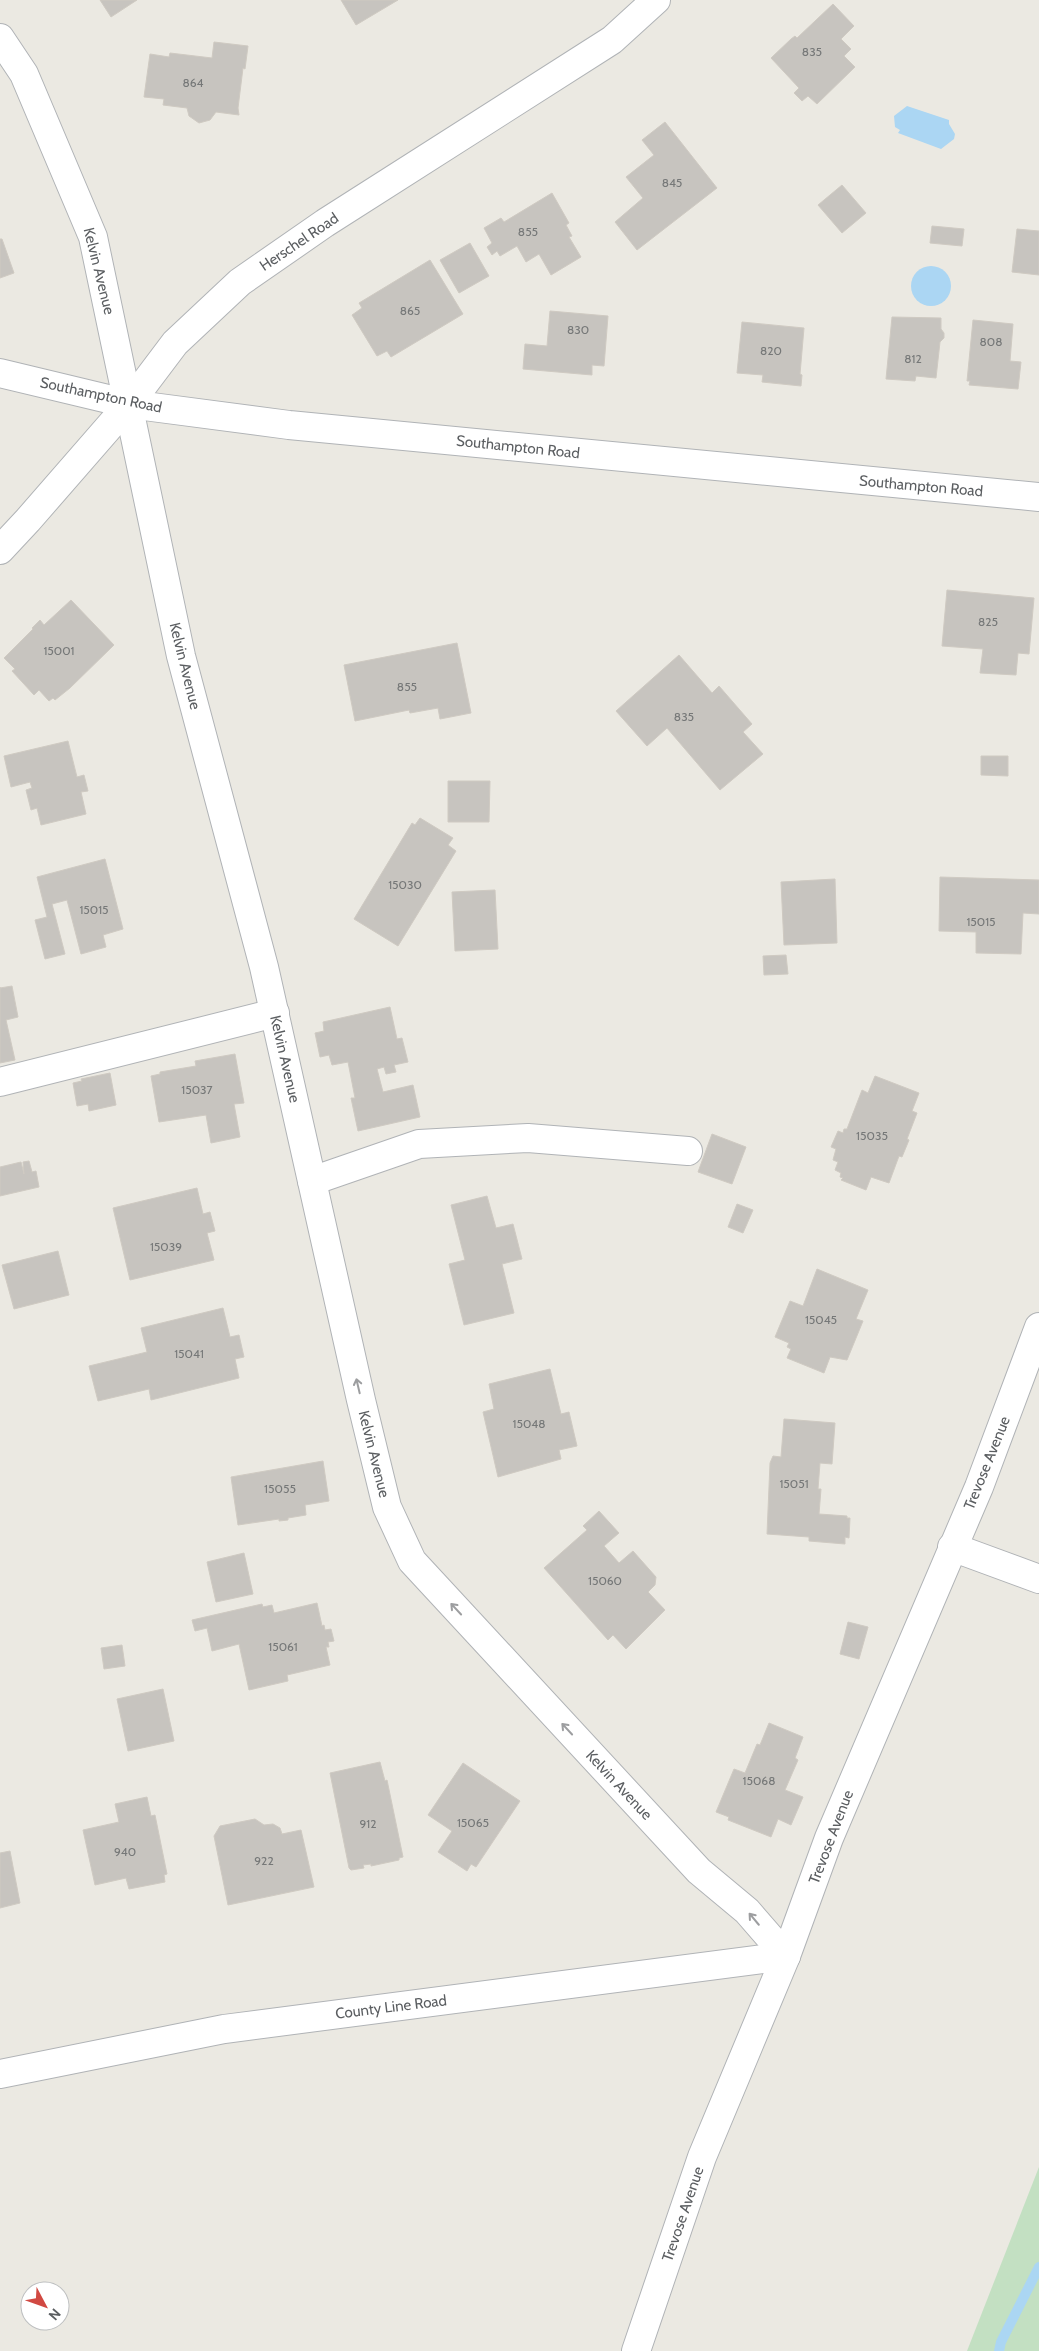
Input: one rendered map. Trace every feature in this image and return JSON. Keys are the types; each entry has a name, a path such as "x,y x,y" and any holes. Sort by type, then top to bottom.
{"street":[{"name":"Herschel Road","path":"0,550 129,404 175,344 240,282 325,223 612,40 656,0"},
{"name":"Kelvin Avenue","path":"0,38 24,74 93,237 181,656 264,967 361,1400 387,1507 412,1562 699,1871 747,1911 786,1956"},
{"name":"Southampton Road","path":"0,373 129,404 289,425 1039,497"},
{"path":"0,1082 274,1013"},
{"path":"312,1181 419,1144 528,1138 688,1152"},
{"name":"Trevose Avenue","path":"636,2351 702,2157 786,1956 829,1838 979,1487 1039,1328"},
{"path":"952,1547 1039,1579"},
{"name":"County Line Road","path":"0,2074 224,2028 786,1956"}],"green space":[{"path":"1039,2167 1039,2351 967,2351"}],"water":[{"path":"907,106 949,120 949,124 955,134 954,139 941,149 898,133 900,130 895,127 894,116"},
{"path":"935,266 942,269 948,275 951,286 950,294 942,303 935,306 927,306 920,303 912,294 911,282 914,275 923,267"}],"building":[{"path":"100,0 137,0 111,17"},
{"path":"341,0 398,0 356,25"},
{"path":"833,4 854,26 841,39 851,49 844,56 855,67 817,104 808,96 802,101 794,93 799,88 771,58 791,39 795,36 797,38"},
{"path":"214,42 248,46 245,69 243,68 238,108 239,115 216,112 210,120 199,123 189,116 187,108 163,105 164,99 144,97 150,54 169,57 170,53 212,58"},
{"path":"665,122 717,188 637,250 615,222 643,198 626,177 654,155 642,140"},
{"path":"842,185 866,213 842,233 818,205"},
{"path":"552,193 569,223 566,225 572,236 569,237 581,257 551,275 539,254 526,262 517,246 500,256 497,251 492,255 487,247 492,243 484,228 501,218 504,222"},
{"path":"932,226 964,229 962,246 930,243"},
{"path":"1017,229 1039,231 1039,275 1012,272"},
{"path":"0,239 2,239 14,273 0,278"},
{"path":"470,243 489,276 459,293 440,260"},
{"path":"430,260 463,314 391,357 387,351 377,356 352,315 362,308 359,303"},
{"path":"550,311 608,316 604,366 592,365 592,375 523,369 525,344 547,346"},
{"path":"892,317 941,318 941,329 944,333 944,338 940,342 936,378 916,376 915,381 886,379"},
{"path":"973,320 1013,324 1010,361 1021,362 1018,389 969,385 970,381 967,381"},
{"path":"742,322 804,328 800,374 802,375 801,386 762,382 763,375 737,373"},
{"path":"947,590 1034,598 1029,654 1018,653 1016,675 980,673 983,649 942,646"},
{"path":"71,600 114,645 70,688 55,700 53,698 49,701 39,690 34,695 12,671 15,669 4,658 40,620 44,625"},
{"path":"457,643 471,713 440,719 438,708 410,713 409,710 355,721 344,665"},
{"path":"679,655 712,693 719,686 752,724 743,732 763,754 720,790 667,728 647,746 616,711"},
{"path":"68,741 77,777 84,775 88,791 81,792 86,814 41,825 37,808 31,810 26,790 32,788 30,782 11,787 4,756"},
{"path":"981,756 1008,756 1008,776 981,775"},
{"path":"448,781 490,781 489,822 448,822"},
{"path":"420,818 453,838 448,845 456,851 398,946 354,919 412,823 415,825"},
{"path":"105,859 123,929 103,935 106,947 81,954 67,900 52,904 65,954 45,959 35,920 47,917 37,877"},
{"path":"940,877 1039,880 1039,914 1023,913 1021,954 976,953 976,932 939,931"},
{"path":"835,879 837,943 784,945 781,882"},
{"path":"495,890 498,949 455,951 452,892"},
{"path":"786,955 788,974 764,975 763,956"},
{"path":"12,986 18,1017 6,1020 15,1060 0,1063 0,988"},
{"path":"390,1007 397,1039 402,1038 408,1062 394,1065 396,1072 386,1074 384,1067 377,1069 383,1092 413,1085 420,1117 358,1131 351,1098 355,1098 348,1062 332,1065 329,1055 320,1057 315,1033 324,1031 323,1022"},
{"path":"235,1054 244,1103 234,1104 240,1137 211,1143 206,1115 159,1122 151,1076 160,1074 160,1072 196,1066 195,1061"},
{"path":"110,1073 116,1105 89,1111 88,1104 77,1106 73,1083 82,1081 81,1079"},
{"path":"875,1076 919,1093 912,1111 917,1113 907,1139 909,1140 902,1157 899,1156 889,1183 871,1177 866,1190 841,1180 843,1178 840,1177 841,1173 835,1170 838,1162 833,1160 836,1149 831,1147 838,1131 843,1133 844,1129 847,1129 862,1090 868,1093"},
{"path":"712,1134 746,1147 732,1184 698,1172"},
{"path":"29,1161 32,1172 36,1171 39,1187 0,1196 0,1167 21,1162 24,1174 23,1162"},
{"path":"197,1188 203,1214 210,1212 215,1231 207,1233 214,1260 130,1280 113,1208"},
{"path":"487,1196 496,1228 513,1224 522,1259 502,1264 514,1313 464,1325 449,1264 465,1260 451,1205"},
{"path":"737,1204 753,1210 743,1233 728,1227"},
{"path":"58,1251 69,1295 14,1309 2,1265"},
{"path":"817,1269 868,1290 856,1319 863,1321 847,1360 830,1357 824,1373 787,1358 791,1349 787,1347 789,1343 775,1337 790,1301 803,1306"},
{"path":"223,1308 230,1337 239,1335 244,1357 235,1359 239,1378 151,1400 149,1389 98,1401 89,1366 147,1352 141,1328"},
{"path":"550,1369 561,1414 569,1412 577,1446 559,1450 561,1459 498,1477 483,1412 494,1409 489,1384"},
{"path":"784,1419 835,1423 832,1464 820,1463 818,1489 821,1489 819,1514 847,1516 847,1518 850,1518 849,1538 845,1537 845,1544 809,1541 809,1537 767,1534 770,1463 773,1456 781,1457"},
{"path":"323,1461 329,1501 305,1505 306,1515 288,1518 288,1520 279,1521 279,1519 238,1525 231,1477"},
{"path":"599,1511 619,1533 604,1546 619,1563 633,1551 656,1577 655,1585 648,1592 665,1610 626,1649 613,1635 608,1640 544,1568 587,1530 583,1526"},
{"path":"244,1553 253,1594 216,1602 207,1562"},
{"path":"317,1603 322,1626 324,1625 325,1630 331,1629 334,1641 328,1642 329,1647 326,1647 330,1665 287,1675 288,1681 249,1690 239,1644 212,1651 207,1628 195,1631 192,1620 262,1604 263,1607 272,1605 274,1613"},
{"path":"848,1622 868,1627 859,1659 840,1654"},
{"path":"122,1645 125,1666 104,1669 101,1648"},
{"path":"163,1689 174,1741 128,1751 117,1699"},
{"path":"769,1723 803,1737 795,1758 798,1760 785,1790 803,1797 791,1825 778,1819 771,1837 728,1820 729,1817 716,1812 734,1769 745,1773 757,1744 760,1745"},
{"path":"380,1762 385,1781 387,1780 403,1857 399,1858 399,1860 371,1866 371,1864 363,1865 364,1868 351,1870 349,1868 330,1773"},
{"path":"463,1763 520,1801 476,1867 471,1864 467,1871 438,1852 452,1831 428,1815"},
{"path":"147,1797 151,1816 155,1815 167,1874 164,1875 165,1882 129,1889 126,1878 95,1885 83,1830 119,1822 115,1804"},
{"path":"255,1819 264,1825 273,1824 280,1828 282,1834 301,1830 314,1887 228,1905 214,1836 220,1826"},
{"path":"10,1851 20,1903 0,1908 0,1853"}],"waterway":[{"path":"999,2351 1001,2342 1039,2267"}]}
